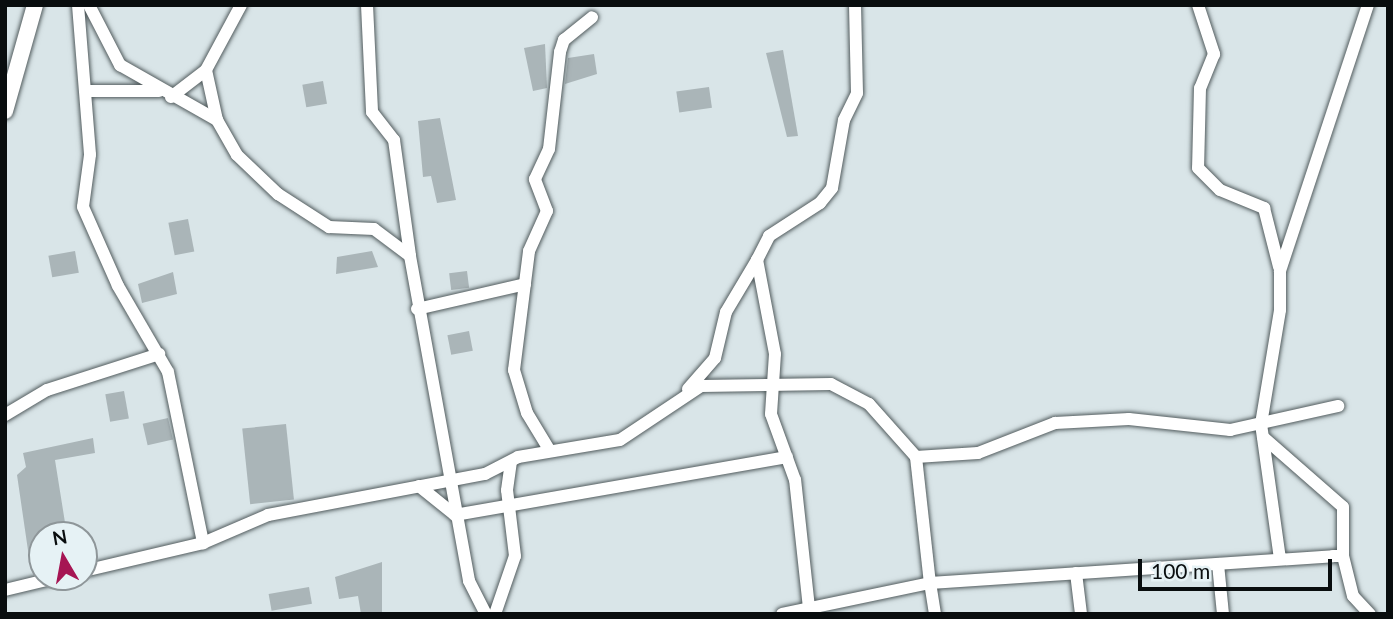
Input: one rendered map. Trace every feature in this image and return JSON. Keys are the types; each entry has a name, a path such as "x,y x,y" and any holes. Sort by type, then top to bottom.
{"street":[{"path":"5,111 35,5"},
{"path":"78,5 90,155 83,207 118,286 159,354 174,391 203,543"},
{"path":"89,5 120,65 165,94 217,120"},
{"path":"86,91 165,94 206,70 241,5"},
{"path":"367,5 372,112 394,140 417,309 455,515 469,581 486,614"},
{"path":"98,568 203,543 268,515 449,481 550,451 639,433 687,390 715,358 726,312 769,236 820,203 832,188 844,120 858,93 855,5"},
{"path":"1198,5 1214,54 1200,88 1198,168 1220,190 1264,208 1280,271"},
{"path":"1280,559 1262,430 1277,333 1280,271 1368,5"},
{"path":"550,451 527,413 514,370 528,251 547,211 535,179 550,149 560,52 564,40 592,18"},
{"path":"206,70 217,120 237,155 315,221 343,230 374,229 410,256"},
{"path":"757,260 775,354 768,383 775,429 787,457 809,608"},
{"path":"417,309 525,284"},
{"path":"5,415 47,390 159,354"},
{"path":"687,390 768,383 831,384 869,404 916,457 934,614"},
{"path":"916,457 978,453 1055,423 1092,419 1204,431 1262,430 1338,406"},
{"path":"1262,430 1343,507 1343,556 1353,596 1370,614"},
{"path":"455,515 510,503 787,457"},
{"path":"495,614 515,556 510,503 511,462"},
{"path":"419,486 455,515"},
{"path":"782,614 930,583 1343,556"},
{"path":"1218,564 1223,614"},
{"path":"1076,573 1081,614"},
{"path":"5,590 28,584"}],"building":[{"path":"545,44 547,88 533,91 524,48"},
{"path":"783,50 798,136 787,137 766,53"},
{"path":"594,54 597,74 565,84 568,58"},
{"path":"323,81 327,104 306,107 302,85"},
{"path":"709,87 712,108 679,112 676,92"},
{"path":"440,118 456,200 437,203 431,176 423,177 418,121"},
{"path":"188,219 194,251 175,255 168,223"},
{"path":"75,251 79,273 52,277 48,256"},
{"path":"372,251 378,267 336,274 337,257"},
{"path":"467,271 469,288 451,290 449,273"},
{"path":"173,272 177,294 142,303 138,284"},
{"path":"469,331 473,351 451,355 447,335"},
{"path":"124,391 129,419 110,422 105,394"},
{"path":"168,418 173,439 148,445 143,424"},
{"path":"286,424 294,500 250,504 242,429"},
{"path":"93,438 95,453 55,460 65,521 28,521 28,550 17,475 26,467 23,453"},
{"path":"382,562 382,614 361,614 358,596 339,599 335,577"},
{"path":"309,587 312,604 272,611 269,594"}]}
